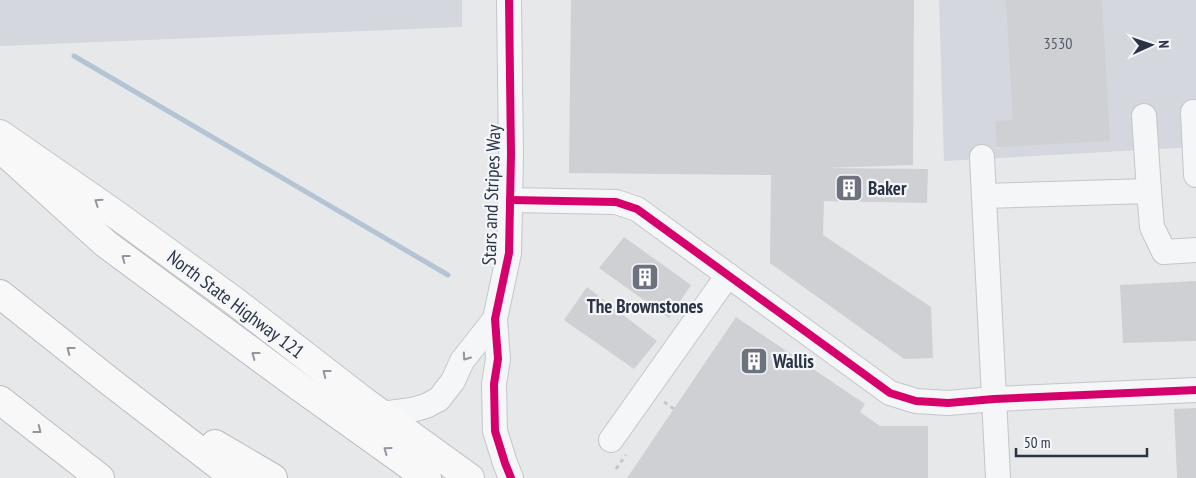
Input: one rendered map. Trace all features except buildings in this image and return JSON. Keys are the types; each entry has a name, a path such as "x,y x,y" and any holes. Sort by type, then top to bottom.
{"main road":[{"name":"North State Highway 121","path":"0,134 118,216 218,289 381,414 470,478"},
{"path":"0,148 106,244 296,385 427,478"},
{"path":"0,294 235,478"},
{"path":"108,380 273,478"},
{"path":"0,400 100,478"}],"street":[{"name":"Stars and Stripes Way","path":"509,0 511,154 509,253 495,318 498,358 494,384 495,431 511,478"},
{"path":"1193,112 1196,175"},
{"path":"1144,116 1152,227 1164,252 1196,250"},
{"path":"982,157 998,478"},
{"path":"984,196 1149,190"},
{"path":"510,200 616,202 637,208 890,393 916,401 948,403 994,399 1196,390"},
{"path":"611,440 728,275"},
{"name":"Stars and Stripes Way","path":"381,414 412,410 440,399 453,381 462,361 495,318"}],"path":[{"path":"664,402 674,409"}],"shaded area":[{"path":"0,0 462,0 462,27 0,46"},
{"path":"939,0 1196,0 1196,147 944,161"}],"waterway":[{"path":"74,56 448,275"}],"cycle path":[{"path":"509,0 511,154 509,253 495,319 498,359 494,384 495,431 511,478"},
{"path":"510,200 616,202 637,209 890,393 916,401 948,403 994,399 1196,390"}],"place":[{"name":"Baker","path":"849,188"},
{"name":"The Brownstones","path":"645,277"},
{"name":"Wallis","path":"754,361"}]}
